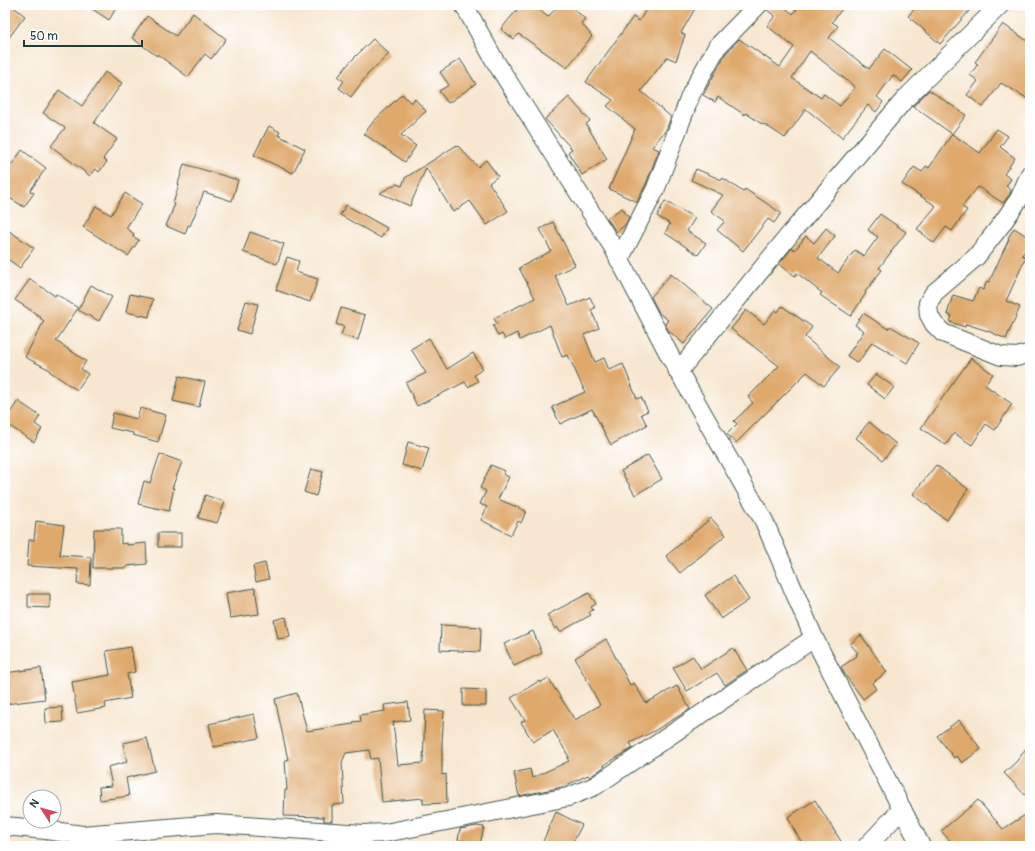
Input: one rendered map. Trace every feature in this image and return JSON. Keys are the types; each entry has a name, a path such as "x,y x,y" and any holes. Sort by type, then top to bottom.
{"street":[{"path":"464,5 496,61 619,260 678,372 764,521 814,638 921,846"},
{"path":"619,260 656,188 691,94 718,47 758,5"},
{"path":"678,372 791,233 906,98 1000,5"},
{"path":"1030,174 1019,199 976,257 934,293 928,303 929,316 934,324 943,333 1001,356 1016,357 1030,353"},
{"path":"5,826 82,835 216,824 378,834 568,797 595,786 814,638"},
{"path":"867,846 902,809"}],"building":[{"path":"5,5 11,5 25,16 5,43"},
{"path":"86,5 118,5 109,20"},
{"path":"521,5 533,5 548,17 559,5 570,5 585,19 581,23 592,36 567,68 519,34 514,39 501,29"},
{"path":"649,5 697,5 681,33 685,35 676,61 667,57 641,91 671,117 666,130 652,147 659,150 646,184 637,202 609,189 635,129 607,106 613,100 586,82 633,17 639,21"},
{"path":"768,5 782,5 793,14 800,5 845,5 832,22 838,26 829,38 869,69 885,49 912,70 902,82 893,75 877,97 883,102 876,112 868,105 842,138 806,109 785,138 746,113 745,115 718,97 715,102 703,95 726,53 739,39 780,67 794,47 767,26 775,16 767,10","holes":["810,51 855,87 840,106 824,94 821,98 792,78"]},
{"path":"918,5 962,5 969,11 940,44 908,16"},
{"path":"193,13 226,39 211,59 205,54 188,77 132,38 147,16 176,36"},
{"path":"1003,24 1030,43 1030,100 1001,83 983,107 967,95 978,81 970,75 978,64 975,62"},
{"path":"373,39 389,54 368,74 351,97 339,88 344,81 338,77 350,62"},
{"path":"460,59 476,84 448,103 439,91 449,85 440,72"},
{"path":"105,72 122,83 94,123 117,139 103,159 107,162 99,172 96,169 90,176 51,146 65,128 43,113 59,90 82,106"},
{"path":"929,90 966,115 952,134 913,106"},
{"path":"402,94 411,103 415,99 426,111 401,135 416,146 405,162 364,134 373,122"},
{"path":"569,97 590,121 586,124 607,159 582,175 568,152 572,149 545,119"},
{"path":"269,126 280,132 278,135 305,149 293,173 254,155"},
{"path":"997,129 1008,136 1000,147 1015,158 1004,174 1011,179 1006,186 1011,190 1010,194 1003,203 978,187 962,207 967,210 952,231 946,227 934,243 917,229 936,206 902,184 914,167 922,172 926,166 929,168 952,134 980,153"},
{"path":"457,145 478,167 486,160 498,176 489,183 508,211 487,225 470,201 453,212 426,168 410,206 380,193 396,184 402,186 405,178"},
{"path":"22,150 46,168 30,191 34,193 24,207 5,195 5,174"},
{"path":"184,164 238,180 232,201 204,192 190,226 188,225 185,234 166,226 175,204 173,204"},
{"path":"696,169 722,180 723,178 743,192 745,189 781,213 774,223 768,219 743,251 717,230 725,221 711,211 723,195 691,180"},
{"path":"125,193 142,204 126,228 134,234 132,236 139,240 128,256 83,227 96,206 111,215"},
{"path":"665,201 695,218 687,231 706,243 698,255 665,233 670,224 657,216"},
{"path":"346,205 387,228 381,238 340,215"},
{"path":"622,208 629,218 625,225 616,232 607,218"},
{"path":"880,214 906,232 879,268 882,270 865,292 866,293 851,316 820,295 822,293 797,273 795,276 779,264 792,248 795,250 806,236 814,243 826,228 835,236 818,258 838,273 855,250 864,256 878,237 868,230"},
{"path":"553,222 575,265 555,275 569,306 590,297 595,308 591,310 599,328 584,335 595,362 604,358 609,370 623,364 637,399 641,397 648,411 641,414 647,425 611,445 592,409 560,424 552,407 585,392 568,355 562,357 550,325 520,340 517,333 505,339 502,334 498,336 493,326 497,324 494,318 535,298 519,268 551,251 540,229"},
{"path":"5,228 34,248 20,268 5,257"},
{"path":"1014,228 1030,238 1030,243 1022,255 1026,257 1006,301 1020,307 1006,339 966,324 965,327 950,322 952,316 947,314 953,295 973,301 979,288 983,290 987,281 989,282 1009,239 1008,238"},
{"path":"250,232 284,244 277,264 243,252"},
{"path":"287,257 299,261 296,272 318,279 310,302 276,290"},
{"path":"671,274 713,309 684,344 669,331 665,324 668,320 659,313 651,297"},
{"path":"30,279 55,296 56,294 78,308 56,341 86,361 81,369 88,374 77,390 49,371 50,370 25,357 44,321 40,318 41,317 15,300"},
{"path":"91,285 112,297 99,321 78,310"},
{"path":"130,294 153,299 149,317 126,312"},
{"path":"246,301 258,304 250,334 237,330"},
{"path":"782,306 812,327 805,337 840,367 824,386 807,372 736,443 727,434 737,424 734,421 753,403 748,397 779,366 731,329 746,310 764,324 775,310 778,312"},
{"path":"341,308 365,315 358,340 341,335 344,327 336,324"},
{"path":"863,313 888,329 890,326 919,343 907,363 872,342 858,363 847,356 864,331 855,325"},
{"path":"429,338 447,369 473,353 483,369 474,375 478,381 468,387 465,382 417,406 406,383 426,373 411,349"},
{"path":"971,358 993,374 985,385 1012,404 995,430 986,424 972,445 954,433 946,445 921,428"},
{"path":"876,374 894,387 885,399 867,385"},
{"path":"179,376 205,382 199,407 173,401"},
{"path":"18,401 40,416 35,424 42,429 34,442 5,423 5,420"},
{"path":"140,408 166,415 158,442 133,435 133,433 110,428 113,413 137,419"},
{"path":"869,422 896,444 883,460 856,438"},
{"path":"408,442 429,448 422,471 402,465"},
{"path":"160,454 182,462 172,488 174,488 169,511 138,504 144,481 150,483"},
{"path":"648,455 662,479 635,495 621,471"},
{"path":"491,465 505,471 503,474 509,477 498,499 526,511 521,523 518,521 511,535 481,520 487,507 480,504 486,491 480,488"},
{"path":"936,465 968,489 947,520 913,494"},
{"path":"311,469 323,472 316,496 304,492"},
{"path":"205,495 225,502 217,523 198,518"},
{"path":"711,518 726,535 680,573 666,556"},
{"path":"36,521 64,525 60,555 91,557 90,585 77,584 78,569 27,566 29,540 34,540"},
{"path":"94,529 121,529 121,544 127,543 127,545 146,543 147,564 127,566 127,568 93,568"},
{"path":"158,533 181,533 181,547 158,547"},
{"path":"265,563 269,579 256,582 253,566"},
{"path":"733,576 749,600 721,619 705,595"},
{"path":"255,588 259,614 230,618 226,593"},
{"path":"589,593 596,604 591,607 593,610 589,612 591,615 560,632 557,627 555,629 547,615"},
{"path":"28,594 50,594 50,608 28,607"},
{"path":"286,617 290,637 278,639 274,620"},
{"path":"441,625 481,627 480,652 440,650"},
{"path":"533,631 542,653 514,666 504,644"},
{"path":"861,635 887,672 872,683 876,689 863,699 845,675 841,667 857,656 856,654 858,653 850,644"},
{"path":"606,639 630,685 634,683 646,703 677,686 690,709 656,730 630,743 633,748 604,765 605,766 590,777 588,775 562,787 519,796 514,773 530,769 532,778 569,761 567,758 569,757 553,730 533,742 521,722 525,720 511,698 539,681 540,683 548,678 575,720 600,705 575,658"},
{"path":"131,647 135,672 127,674 131,698 105,703 106,708 77,713 72,682 110,675 106,651"},
{"path":"733,648 747,670 725,685 717,673 687,691 673,668 693,656 701,669"},
{"path":"41,668 45,699 5,704 5,673"},
{"path":"463,689 486,690 486,706 463,706"},
{"path":"297,693 307,731 353,724 353,722 361,721 360,715 385,711 384,705 408,702 410,720 393,722 398,765 423,763 425,710 444,711 442,775 446,774 447,803 423,804 423,798 382,802 378,758 371,759 369,750 346,753 342,762 344,804 332,805 332,821 324,821 324,817 284,816 285,790 287,790 285,760 288,760 275,699"},
{"path":"62,707 63,722 46,723 45,708"},
{"path":"254,714 259,738 214,747 209,724"},
{"path":"959,720 981,749 962,763 957,756 954,758 937,736"},
{"path":"147,738 155,771 126,778 129,796 100,800 99,787 112,786 108,767 127,762 123,743"},
{"path":"1030,743 1030,800 1004,773 1016,762"},
{"path":"815,800 844,846 804,846 788,817"},
{"path":"978,800 1003,829 1030,812 1030,846 955,846 941,831"},
{"path":"556,812 582,825 571,846 541,846"},
{"path":"477,826 484,827 480,844 458,840 460,829"},
{"path":"320,842 333,842 333,846 319,846"}]}
